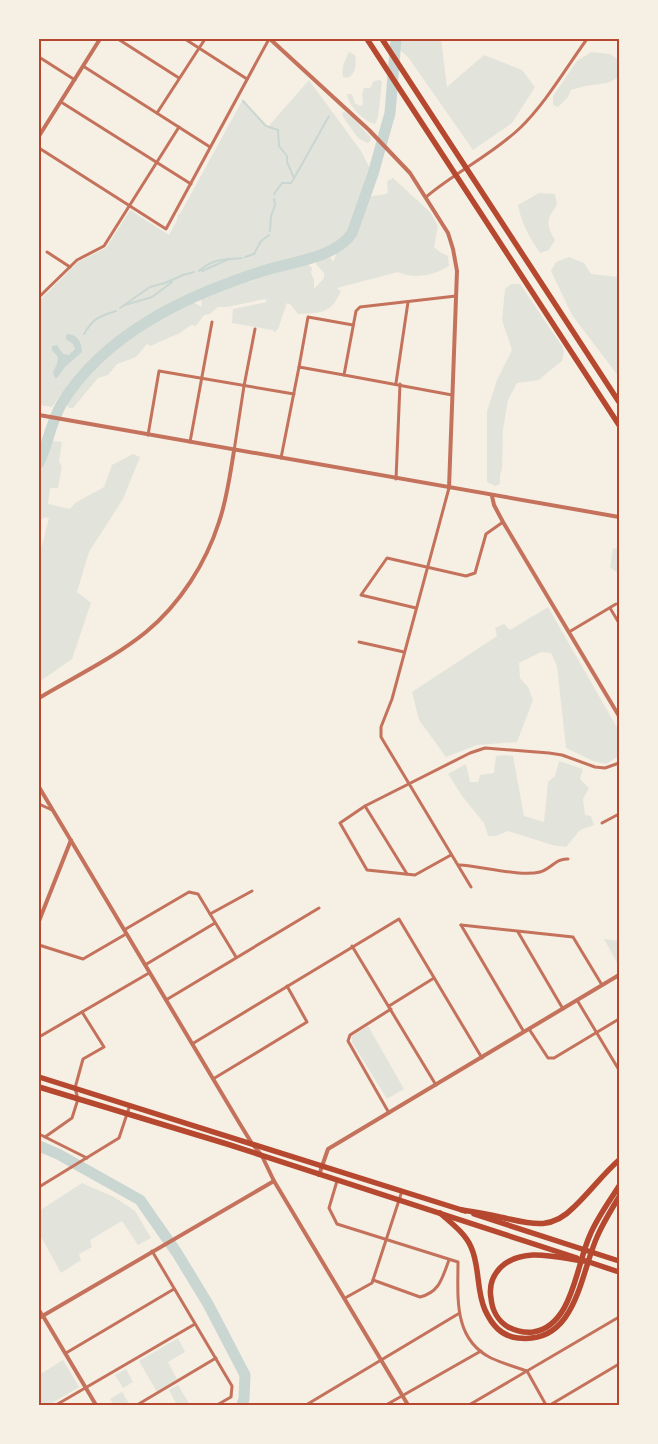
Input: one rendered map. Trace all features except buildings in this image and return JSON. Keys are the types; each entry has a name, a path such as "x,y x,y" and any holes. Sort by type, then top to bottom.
{"highway":[{"path":"367,39 619,425"},
{"path":"382,39 619,402"},
{"path":"39,1077 402,1190 619,1261"},
{"path":"39,1087 399,1199 619,1272"},
{"path":"462,1210 529,1224 550,1223 562,1218 573,1209 619,1160"},
{"path":"440,1213 463,1235 471,1247 484,1307 491,1321 500,1331 510,1337 542,1336 553,1330 570,1312 590,1235 619,1186"},
{"path":"585,1261 539,1255 517,1258 507,1262 498,1270 492,1280 490,1291 491,1303 496,1315 503,1324 514,1330 526,1333 550,1326 561,1314 570,1299 596,1237 619,1197"}],"street":[{"path":"39,136 75,80 98,39"},
{"path":"118,39 179,78"},
{"path":"185,39 247,79"},
{"path":"157,113 204,39"},
{"path":"39,148 166,229 270,39 369,130 410,173 448,233 457,271 449,488 392,699 381,727 381,737 470,887"},
{"path":"426,197 443,182 482,157 519,129 536,109 587,39"},
{"path":"39,57 75,80"},
{"path":"83,66 210,147"},
{"path":"61,102 191,184"},
{"path":"39,297 77,260 104,246 179,127"},
{"path":"47,252 70,267"},
{"path":"344,375 356,311 360,307 456,296"},
{"path":"396,479 398,384 408,302"},
{"path":"281,458 308,317 354,325"},
{"path":"190,443 212,322"},
{"path":"39,698 135,640 160,620 192,581 220,521 255,329"},
{"path":"299,366 452,395"},
{"path":"148,435 159,371 294,394"},
{"path":"39,415 234,451 619,517"},
{"path":"492,496 494,505 503,522 619,716"},
{"path":"416,608 361,595 387,558 466,576 475,573 486,534 503,522"},
{"path":"569,632 616,604"},
{"path":"610,608 619,623"},
{"path":"359,642 404,652"},
{"path":"450,855 415,875 367,870 340,823 365,806 470,753 485,748 562,755 595,768 605,768 619,763"},
{"path":"39,786 250,1142 262,1156 274,1180 408,1405"},
{"path":"39,804 52,810"},
{"path":"365,806 407,874"},
{"path":"602,823 619,816"},
{"path":"39,921 71,840"},
{"path":"458,865 522,873 540,872 556,862 568,859"},
{"path":"210,914 252,891"},
{"path":"39,945 83,959 189,892 198,894 236,957"},
{"path":"166,1000 319,908"},
{"path":"192,1044 398,919 482,1058"},
{"path":"145,965 215,923"},
{"path":"524,1032 461,924 573,937 602,986"},
{"path":"518,931 563,1009"},
{"path":"352,946 436,1085"},
{"path":"39,1037 149,973"},
{"path":"319,1175 328,1149 619,976"},
{"path":"389,1113 348,1042 350,1035 434,978"},
{"path":"213,1079 306,1022 286,986"},
{"path":"577,1000 619,1070"},
{"path":"45,1137 72,1118 78,1099 75,1088 83,1058 104,1047 82,1012"},
{"path":"529,1029 548,1058 551,1059 619,1018"},
{"path":"615,1063 619,1060"},
{"path":"39,1187 119,1138 130,1105"},
{"path":"39,1134 86,1159"},
{"path":"41,1317 274,1180"},
{"path":"337,1181 329,1208 338,1224 458,1262 458,1314 467,1336 481,1351 498,1361 527,1371 546,1405"},
{"path":"345,1298 372,1283 402,1190"},
{"path":"152,1251 232,1386 231,1397 217,1405"},
{"path":"373,1280 420,1297 425,1296 439,1286 449,1260"},
{"path":"66,1353 174,1289"},
{"path":"39,1308 41,1317 66,1353 96,1405"},
{"path":"306,1405 458,1314"},
{"path":"470,1405 619,1317"},
{"path":"56,1405 195,1324"},
{"path":"386,1405 481,1351"},
{"path":"137,1405 216,1358"},
{"path":"550,1405 619,1364"}],"shaded area":[{"path":"398,39 441,39 447,87 484,55 522,70 535,87 512,123 473,150 408,57 399,49"},
{"path":"349,52 355,55 356,65 353,74 348,78 343,77 343,70"},
{"path":"591,52 610,54 619,60 618,78 607,83 571,90 568,97 558,107 553,105 553,96 577,61"},
{"path":"309,80 361,151 370,169 356,214 344,238 331,249 313,256 225,278 211,285 233,279 249,282 283,268 307,264 312,268 314,289 324,278 324,273 316,264 317,258 329,256 334,262 337,253 348,245 356,235 366,200 388,193 387,181 393,178 430,212 438,226 434,247 448,256 449,266 437,272 424,275 411,276 398,272 337,288 341,291 337,299 324,311 298,314 287,303 278,329 275,332 232,323 233,309 267,302 265,299 227,307 218,307 210,314 204,315 196,326 191,325 180,333 151,346 147,344 136,357 117,364 108,375 98,378 73,408 69,408 65,402 78,379 110,343 58,398 52,407 39,405 39,301 78,262 106,248 130,210 169,235 178,214 180,214 242,101 267,128","holes":["206,287 201,296 202,307 186,298 168,306"]},
{"path":"380,80 382,82 378,117 375,124 366,120 357,112 350,103 347,94 352,94 355,103 360,106 363,105 362,94 364,88 370,88 374,81"},
{"path":"345,112 371,138 370,142 367,143 358,138 343,117 342,113"},
{"path":"539,193 555,194 557,205 548,222 555,240 549,250 540,253 526,230 518,205"},
{"path":"569,257 584,263 591,274 619,277 619,377 572,315 551,271 556,262"},
{"path":"511,284 520,284 562,346 564,352 562,361 539,380 517,383 508,400 503,429 500,484 495,486 487,482 487,411 497,380 512,350 502,320 505,289"},
{"path":"68,334 79,340 82,352 55,378 53,372 58,357 52,350 52,346 57,345 63,354 69,355 75,349 73,344 66,339"},
{"path":"53,441 62,442 59,462 62,466 58,488 50,488 48,504 70,509 75,503 104,487 112,465 133,454 140,457 123,499 89,552 77,592 91,603 72,659 39,682 39,551 49,519 46,517 41,519 39,524 39,474"},
{"path":"613,548 619,549 619,574 610,567"},
{"path":"548,607 619,731 619,756 606,764 593,761 566,748 557,666 551,653 541,652 519,663 520,678 528,687 533,700 517,742 477,745 446,757 419,720 412,692 497,636 495,628 504,624 510,630"},
{"path":"496,756 513,756 524,816 544,822 548,782 555,776 559,761 583,769 580,779 589,788 583,799 585,815 591,816 594,825 580,830 566,847 552,845 508,831 496,836 488,836 484,823 462,796 448,774 466,764 470,782 478,782 480,775 494,773"},
{"path":"604,939 619,941 619,966"},
{"path":"368,1026 404,1089 387,1099 352,1042 352,1036"},
{"path":"82,1183 114,1197 135,1211 151,1238 138,1245 122,1221 90,1240 92,1247 79,1254 81,1260 61,1273 39,1233 39,1211"},
{"path":"178,1338 185,1352 168,1362 177,1379 157,1392 139,1361"},
{"path":"63,1360 79,1387 49,1405 39,1405 39,1375"},
{"path":"126,1369 133,1382 123,1388 115,1375"},
{"path":"178,1385 190,1405 177,1405 169,1390"},
{"path":"122,1392 130,1405 114,1405 110,1399"}],"waterway":[{"path":"39,463 55,417 62,403 80,379 101,357 124,338 149,321 203,293 260,272 323,254 344,242 352,233 373,174 390,113 396,39"},
{"path":"243,101 266,126 278,130 279,146 287,156 287,162 294,178"},
{"path":"274,194 282,183 291,183 329,116"},
{"path":"270,231 271,216 275,205 274,199"},
{"path":"245,257 254,254 261,241 269,235"},
{"path":"199,271 214,262 242,258"},
{"path":"202,271 229,259"},
{"path":"120,308 150,287 194,272"},
{"path":"125,305 152,297 172,282"},
{"path":"84,334 97,318 116,311"},
{"path":"39,1146 58,1154 140,1200 177,1253 208,1304 245,1375 242,1405"}]}
